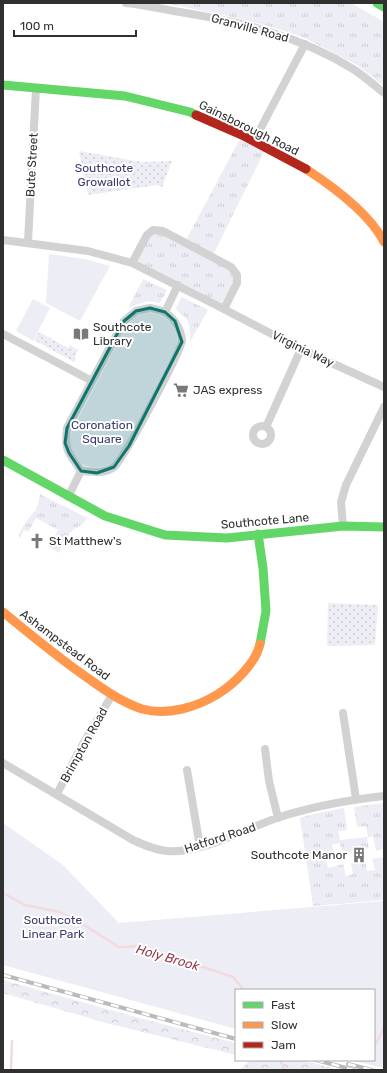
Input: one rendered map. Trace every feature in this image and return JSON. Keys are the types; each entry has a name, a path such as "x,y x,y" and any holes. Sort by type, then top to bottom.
{"street":[{"name":"Granville Road","path":"126,3 187,13 259,28 305,44 354,70 384,93"},
{"path":"377,3 384,7"},
{"path":"254,141 305,44"},
{"name":"Gainsborough Road","path":"3,85 125,96 190,112 254,141 307,169 344,196 379,232 384,242"},
{"name":"Bute Street","path":"28,242 36,88"},
{"path":"132,263 147,235 153,230 163,231 231,267 237,275 237,283 224,309"},
{"name":"Virginia Way","path":"3,240 88,250 132,263 178,285 301,349 384,387"},
{"path":"165,312 178,285"},
{"path":"150,308 165,312 175,321 181,331 182,342 129,446 114,467 97,473 81,472 69,453 66,442 67,428 124,321 136,311 150,308"},
{"path":"3,334 92,381"},
{"path":"266,427 301,349"},
{"path":"343,526 341,502 346,485 384,407"},
{"name":"Southcote Lane","path":"3,460 105,516 165,535 226,538 343,526 382,527"},
{"path":"68,497 81,472"},
{"name":"Ashampstead Road","path":"3,612 62,661 112,695 143,709 162,711 179,710 205,702 230,687 247,669 259,648 266,611 263,568 258,534"},
{"name":"Brimpton Road","path":"57,794 80,749 112,695"},
{"path":"343,713 356,799"},
{"path":"265,749 269,781 278,818"},
{"name":"Hatford Road","path":"3,763 133,840 152,848 166,851 184,851 200,847 278,818 314,807 356,799 384,796"},
{"path":"186,770 200,847"}],"highlighted area":[{"path":"150,308 165,312 175,321 182,342 129,446 114,467 97,473 81,471 69,453 65,443 67,428 124,321 136,311"}],"green space":[{"path":"164,3 351,3 384,22 384,86 357,65 305,38 272,27"},
{"path":"242,135 266,148 212,257 237,275 224,309 132,263 153,230 185,242"},
{"name":"Southcote Growallot","path":"79,151 142,162 172,161 162,187 157,185 88,195"},
{"path":"49,254 85,259 110,266 80,321 46,303"},
{"path":"143,279 167,290 160,303 147,301 128,308"},
{"path":"182,297 208,310 190,342 190,329 188,323 185,317 176,308"},
{"path":"33,299 50,308 33,341 16,331"},
{"name":"Coronation Square","path":"149,313 165,318 173,326 177,336 174,352 120,456 104,466 89,466 82,463 72,452 70,443 72,431 126,327 136,316"},
{"path":"39,332 68,348 70,345 78,350 74,362 34,340"},
{"path":"40,494 87,518 68,535 59,553 49,547 58,530 36,518 28,532 24,530 19,539 22,528 38,504"},
{"path":"328,603 378,605 375,645 327,646"},
{"path":"384,803 384,851 383,849 376,851 373,836 367,838 369,848 342,853 340,843 332,845 335,859 326,860 328,868 343,864 346,876 353,874 351,863 365,861 367,871 375,870 372,859 384,857 384,900 313,906 300,818 344,808 347,830 338,831 340,840 368,837 366,826 357,827 354,807"},
{"name":"Southcote Linear Park","path":"3,823 63,865 119,923 384,901 384,1068 354,1061 375,1061 375,989 235,989 235,1029 3,965"},
{"path":"3,980 235,1043 235,1055 106,1023 3,993"},
{"path":"249,1061 306,1061 340,1070 240,1070"}],"waterway":[{"name":"Holy Brook","path":"3,893 25,905 60,912 76,920 119,947 139,946 233,977 243,989"},
{"path":"375,1045 384,1028"},
{"path":"11,1070 12,1041"},
{"name":"Holy Brook","path":"280,1061 285,1070"}],"railway":[{"path":"3,975 235,1039"},
{"path":"320,1061 354,1070"},
{"path":"348,1064 372,1070"}],"traffic: fast":[{"path":"377,3 384,7"},
{"path":"3,85 125,96 190,112 196,115"},
{"path":"3,460 105,516 165,535 227,538 343,526 384,527"},
{"path":"258,534 263,568 266,611 260,644"}],"traffic: slow":[{"path":"306,169 350,201 370,221 384,242"},
{"path":"3,612 80,673 116,697 129,704 152,711 172,711 182,709 210,699 231,685 244,672 254,658 260,644"}],"traffic: jam":[{"path":"196,115 242,135 306,169"}],"place":[{"name":"Southcote Library","path":"81,334"},
{"name":"JAS express","path":"181,390"},
{"name":"St Matthew's","path":"37,541"},
{"name":"Southcote Manor","path":"359,855"}]}
